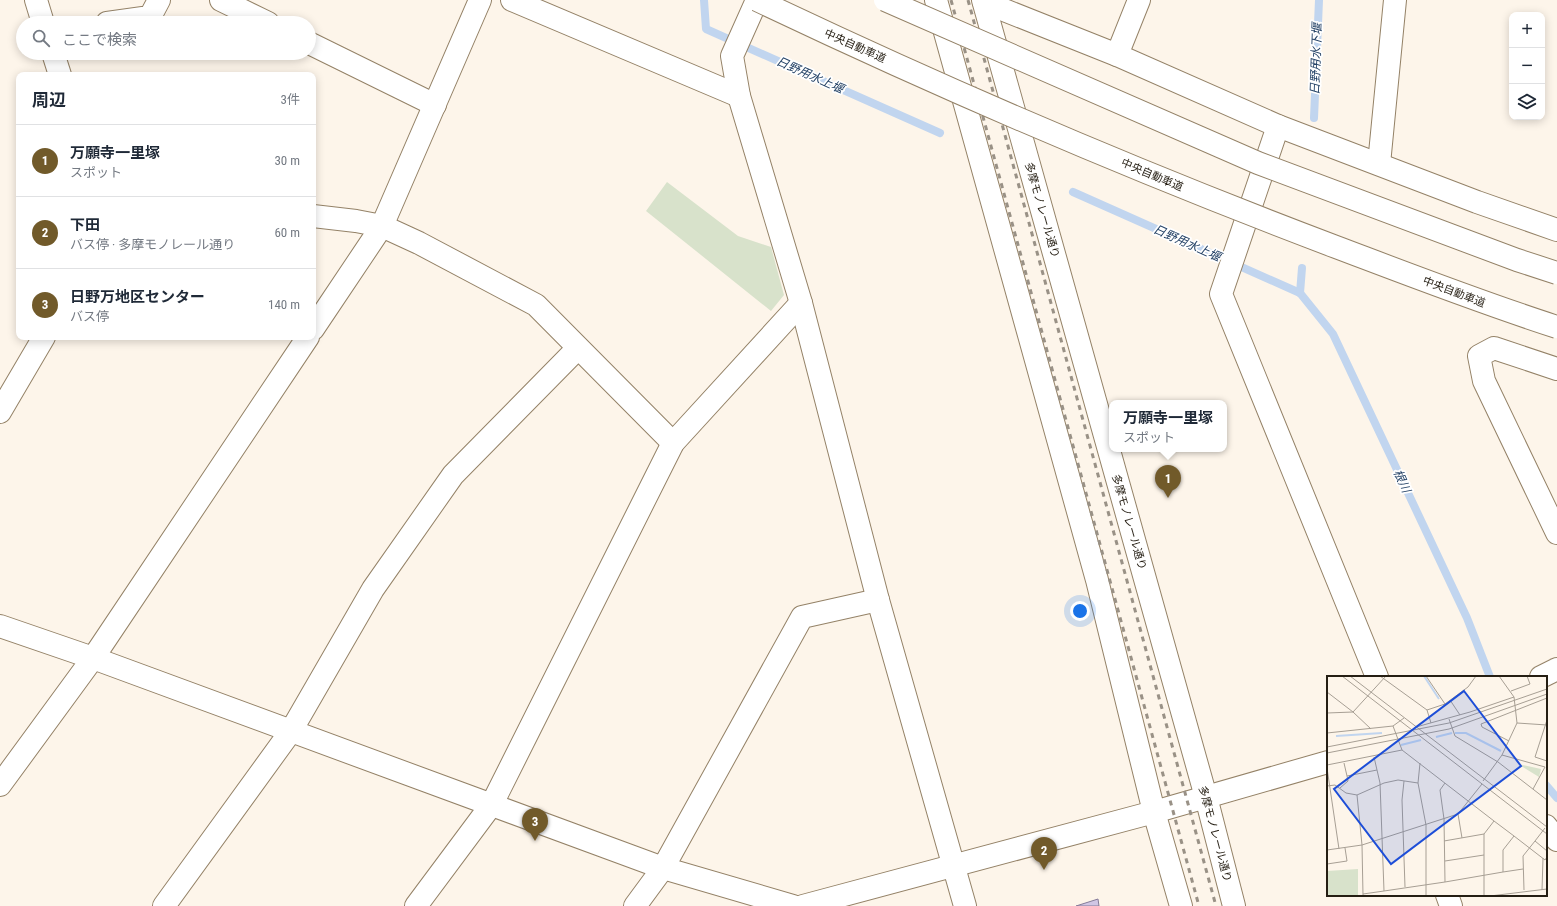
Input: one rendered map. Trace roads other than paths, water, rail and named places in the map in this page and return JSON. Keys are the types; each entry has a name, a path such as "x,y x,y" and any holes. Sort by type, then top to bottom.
{"main road":[{"path":"36,0 41,16"},
{"path":"151,16 159,0"},
{"path":"221,0 254,16"},
{"path":"316,325 382,226 480,0"},
{"path":"512,0 739,96"},
{"path":"757,0 732,56 739,96 801,303 878,600 965,906"},
{"name":"中央自動車道","path":"757,0 840,40 1034,126 1225,205 1493,306 1557,327"},
{"path":"884,0 1258,163 1517,260 1557,273"},
{"path":"936,0 968,122 1096,580 1154,812 1181,906"},
{"path":"946,0 963,68 968,122"},
{"path":"1117,55 1139,0"},
{"path":"1379,164 1395,0"},
{"path":"982,1 1117,55 1278,126 1477,202 1557,230"},
{"name":"多摩モノレール通り","path":"982,1 1206,797 1234,906"},
{"path":"316,46 435,105"},
{"path":"55,60 59,72"},
{"path":"1278,126 1221,294 1377,676"},
{"path":"316,216 382,226 419,243 536,305 673,443"},
{"path":"416,906 492,804 673,443 801,303"},
{"path":"0,412 42,340"},
{"path":"0,785 93,658 306,340"},
{"path":"164,906 291,731 373,588 452,475 578,348"},
{"path":"1557,369 1494,348 1479,356 1484,380 1557,533"},
{"path":"635,906 663,868 802,617 878,600"},
{"path":"0,626 93,658 663,868 793,906"},
{"path":"1543,676 1557,669"},
{"path":"803,906 1154,812 1327,762"},
{"path":"1547,827 1557,840"},
{"path":"1447,896 1451,906"}],"waterway":[{"name":"日野用水上堰","path":"704,0 706,29 940,133"},
{"name":"日野用水下堰","path":"1314,118 1319,0"},
{"name":"根川","path":"1073,192 1300,293 1333,334 1467,618 1490,676"},
{"name":"日野用水下堰","path":"1300,293 1302,268"},
{"name":"根川","path":"1547,786 1557,798"}],"railway":[{"path":"951,0 1199,906"},
{"path":"968,0 1216,906"}],"place":[{"name":"万願寺一里塚","path":"1168,498"},
{"name":"日野万地区センター","path":"535,841"},
{"name":"下田","path":"1044,870"}]}
